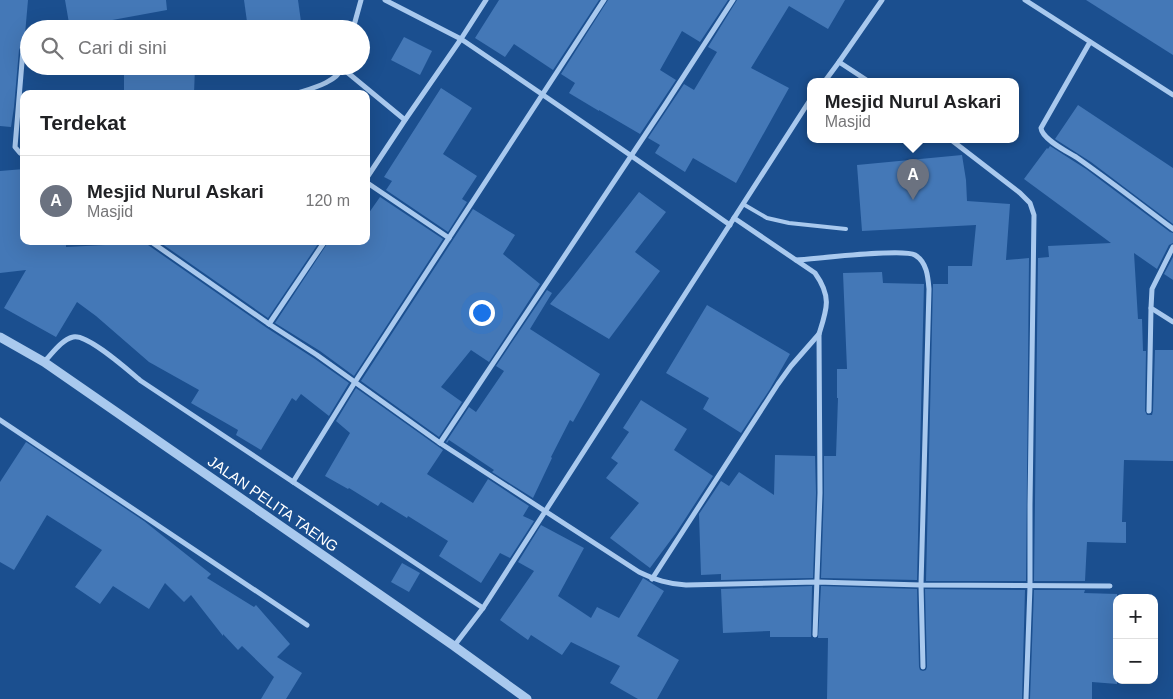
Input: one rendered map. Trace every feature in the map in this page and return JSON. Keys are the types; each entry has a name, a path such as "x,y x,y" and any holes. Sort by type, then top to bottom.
{"street":[{"path":"355,20 361,0"},
{"path":"385,0 461,39 730,225"},
{"path":"370,175 486,0"},
{"path":"293,482 355,382 604,0"},
{"path":"440,443 733,0"},
{"path":"827,78 882,0"},
{"path":"1025,0 1173,95"},
{"path":"1090,42 1041,131 1046,137 1173,230"},
{"path":"839,62 863,78"},
{"path":"20,90 22,75"},
{"path":"305,90 330,80 336,75"},
{"path":"352,75 369,90"},
{"path":"370,91 405,120"},
{"path":"20,93 15,147 20,153"},
{"path":"454,646 483,608 807,105"},
{"path":"955,143 1020,193 1030,204 1034,215 1030,586 1026,699"},
{"path":"370,184 449,238"},
{"path":"734,218 815,274 825,289 826,312 819,334 820,493 815,635"},
{"path":"156,245 317,354 440,443 639,572 652,578 672,584 686,585 817,582 921,585 1110,586"},
{"path":"270,324 322,245"},
{"path":"1149,411 1150,308 1152,290 1173,247"},
{"path":"796,260 896,252 914,254 923,262 927,270 929,289 921,585 923,667"},
{"path":"1150,308 1173,322"},
{"path":"652,578 778,384 819,334"},
{"name":"JALAN PELITA TAENG","path":"0,337 44,362 454,646 527,699"},
{"path":"44,362 60,344 74,337 80,337 98,347 141,381 483,608"},
{"path":"0,420 307,625"}],"lane":[{"path":"743,204 767,218 789,223 846,229"}],"building":[{"path":"0,0 28,0 26,20 20,20 20,48 11,127 0,126"},
{"path":"65,0 166,0 167,10 112,20 68,20"},
{"path":"244,0 298,0 301,20 247,20"},
{"path":"499,0 599,0 553,70 514,44 505,57 475,38"},
{"path":"608,0 728,0 700,42 682,31 660,70 676,80 640,134 569,93 575,83 561,74"},
{"path":"737,0 845,0 828,29 789,6 751,68 789,88 736,183 693,158 685,172 655,153 660,145 648,138 684,84 694,90 717,52 708,47"},
{"path":"1086,0 1173,0 1173,55"},
{"path":"404,37 432,51 420,75 391,60"},
{"path":"124,75 195,75 194,90 124,90"},
{"path":"441,88 472,108 443,154 477,176 462,199 467,202 448,232 386,190 392,181 384,177"},
{"path":"1078,105 1173,168 1173,224 1091,162 1055,139"},
{"path":"1050,146 1086,169 1173,233 1173,243 1169,245 1157,269 1134,253 1138,319 1142,319 1143,351 1146,351 1145,411 1147,415 1152,415 1153,411 1155,350 1173,350 1173,461 1124,460 1122,522 1126,522 1126,543 1087,542 1085,581 1034,581 1038,258 1049,257 1048,246 1111,243 1024,179"},
{"path":"962,155 967,201 1010,204 1006,260 1029,258 1026,581 926,581 933,284 948,284 948,266 972,266 976,225 862,231 857,165"},
{"path":"20,169 20,245 66,245 66,247 148,245 349,383 329,416 301,394 296,401 292,398 261,450 236,435 238,430 191,403 199,390 149,362 77,302 56,337 4,308 26,270 0,273 0,171"},
{"path":"639,192 666,212 635,252 660,271 609,339 550,304"},
{"path":"380,197 443,239 354,376 320,351 275,323 326,245 370,245 370,211"},
{"path":"473,209 515,235 503,254 540,284 489,362 471,350 441,387 462,402 439,437 361,381"},
{"path":"164,245 317,245 268,318"},
{"path":"1173,257 1173,280 1164,274"},
{"path":"882,272 883,283 924,284 917,580 821,578 824,456 836,456 837,369 847,369 843,273"},
{"path":"547,290 552,293 530,329 600,374 573,422 570,420 533,498 492,472 494,470 449,440 446,442 469,407 476,412 504,371 496,366"},
{"path":"707,305 790,354 741,433 703,409 709,398 666,373"},
{"path":"356,388 443,450 427,474 473,503 488,479 529,506 523,516 534,521 510,558 500,553 481,583 439,556 448,541 408,516 407,518 381,502 378,506 325,476 350,433 336,421"},
{"path":"641,400 687,429 674,450 713,476 676,533 650,568 610,538 639,503 606,478 618,463 611,458 629,432 623,428"},
{"path":"26,442 144,521 211,574 207,578 254,607 256,605 290,644 277,657 302,673 286,699 261,699 274,677 242,646 238,650 223,634 223,636 191,595 184,602 165,583 149,609 113,586 100,604 75,587 102,550 47,515 14,570 0,562 0,482"},
{"path":"775,455 815,456 816,493 813,578 721,580 721,574 701,575 699,514 721,481 729,486 739,472 774,495"},
{"path":"541,525 584,548 558,596 591,618 597,607 619,618 643,578 664,591 637,636 679,660 657,699 638,699 610,683 620,666 571,642 562,655 531,635 528,640 500,620 534,571 518,562"},
{"path":"402,563 420,573 409,592 391,582"},
{"path":"812,586 811,637 770,637 770,631 723,633 721,589"},
{"path":"821,586 917,589 919,667 923,671 927,667 925,589 1025,590 1022,699 827,699 828,638 818,638"},
{"path":"1034,590 1085,590 1084,593 1117,594 1113,594 1113,684 1092,682 1092,699 1030,699"}],"place":[{"name":"Mesjid Nurul Askari","path":"913,200"}]}
